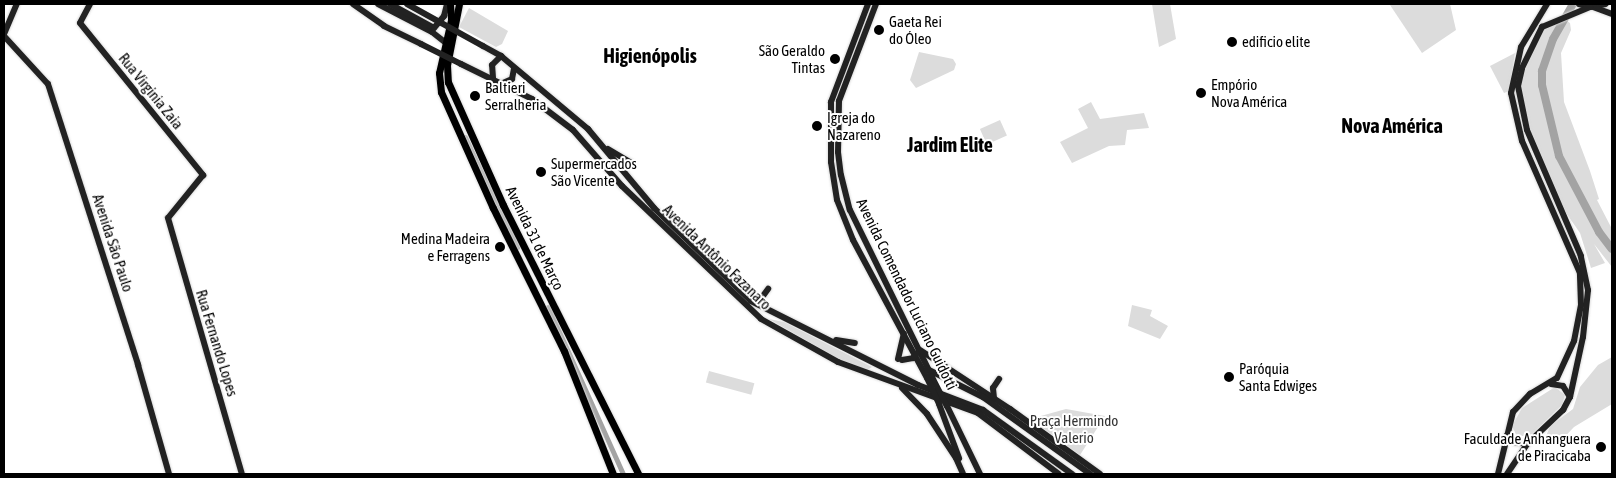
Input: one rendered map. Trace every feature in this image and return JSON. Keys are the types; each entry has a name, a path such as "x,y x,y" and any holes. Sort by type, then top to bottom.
{"main road":[{"path":"4,35 17,4"},
{"name":"Rua Virginia Zaia","path":"90,4 80,22 203,175 168,218"},
{"name":"Avenida Antônio Fazanaro","path":"353,4 370,18 503,83 551,111 573,130 622,186 761,319 811,348 869,374 978,413 1059,474"},
{"path":"378,4 432,32 446,43"},
{"path":"390,4 434,28 444,16 449,4"},
{"path":"407,4 500,56 588,128 605,147 633,164"},
{"name":"Avenida 31 de Março","path":"449,4 451,20 439,73 441,92 564,351 613,474"},
{"name":"Avenida 31 de Março","path":"459,4 447,65 448,82 526,251 638,474"},
{"name":"Avenida Comendador Luciano Guidotti","path":"868,4 832,96 829,131 837,200 853,240 921,367 939,389 980,474"},
{"name":"Avenida Comendador Luciano Guidotti","path":"876,4 839,101 839,160 850,210 918,347 938,404 956,445 963,474"},
{"path":"1498,474 1516,406 1557,378 1574,341 1582,287 1571,247 1522,141 1511,93 1521,48 1547,4"},
{"path":"1579,4 1612,14"},
{"path":"1507,474 1527,444 1563,410 1570,397 1583,336 1588,280 1565,216 1530,138 1518,92 1522,68 1536,36 1543,26 1591,7 1606,4"},
{"name":"Avenida São Paulo","path":"4,35 48,84 138,366 169,474"},
{"path":"493,78 492,65 500,56"},
{"path":"503,83 512,79 512,67"},
{"path":"829,131 835,135 839,160"},
{"name":"Avenida Antônio Fazanaro","path":"605,147 627,176 750,301 877,362 918,385 983,410 1041,442 1072,474"},
{"path":"622,186 627,176"},
{"name":"Rua Fernando Lopes","path":"168,218 242,474"},
{"path":"518,256 526,251"},
{"path":"729,281 760,300 768,289 766,305 776,315"},
{"path":"761,319 776,315"},
{"path":"904,334 900,360 916,355 918,347 951,372 994,398 1041,442 1100,474"},
{"path":"819,335 855,343"},
{"path":"869,374 875,370 877,362"},
{"path":"928,375 937,366 951,372"},
{"path":"928,375 948,378 1089,473"},
{"path":"939,389 942,380 948,378"},
{"path":"994,398 993,388 999,379"},
{"path":"893,382 917,402 950,448 963,474"},
{"path":"1545,386 1560,384 1570,397"},
{"path":"1507,435 1514,442 1527,444"},
{"path":"1041,442 1042,460"}],"green space":[{"path":"1152,4 1170,4 1176,39 1159,47"},
{"path":"1450,4 1456,30 1422,53 1390,5"},
{"path":"469,8 508,31 502,44 496,47 459,27"},
{"path":"1564,19 1570,23 1571,30 1561,53 1564,102 1590,171 1599,199 1597,200 1612,229 1612,267 1594,244 1605,263 1591,268 1580,233 1564,210 1527,130 1518,86 1522,68 1542,27"},
{"path":"919,52 953,59 956,64 954,70 916,88 910,80"},
{"path":"1515,53 1509,91 1504,93 1490,66"},
{"path":"1091,102 1100,119 1144,113 1149,128 1127,130 1125,145 1109,146 1072,163 1060,142 1088,128 1078,109"},
{"path":"1000,120 1007,136 987,144 980,129"},
{"path":"1132,305 1152,310 1150,316 1168,326 1160,339 1128,326"},
{"path":"769,319 784,322 872,367 867,370 839,359"},
{"path":"1612,357 1612,404 1574,427 1559,443 1545,439 1550,426 1573,409 1580,387 1598,365"},
{"path":"709,371 754,383 751,395 706,383"},
{"path":"1555,387 1565,395 1562,405 1529,437 1516,435 1512,426 1522,408"},
{"name":"Praça Hermindo Valerio","path":"1066,409 1105,416 1080,455 1030,419"}],"waterway":[{"path":"1573,4 1553,39 1542,71 1542,85 1559,156 1599,232 1612,249"},
{"path":"465,137 517,247"},
{"path":"548,307 623,474"}],"place":[{"name":"Gaeta Rei do Óleo","path":"879,30"},
{"name":"edificio elite","path":"1232,42"},
{"name":"São Geraldo Tintas","path":"835,59"},
{"name":"Empório Nova América","path":"1201,93"},
{"name":"Baltieri Serralheria","path":"475,96"},
{"name":"Igreja do Nazareno","path":"817,126"},
{"name":"Supermercados São Vicente","path":"541,172"},
{"name":"Medina Madeira e Ferragens","path":"500,247"},
{"name":"Paróquia Santa Edwiges","path":"1229,377"},
{"name":"Faculdade Anhanguera de Piracicaba","path":"1601,447"}],"district":[{"name":"Higienópolis","path":"650,55"},
{"name":"Nova América","path":"1392,125"},
{"name":"Jardim Elite","path":"950,144"}]}
